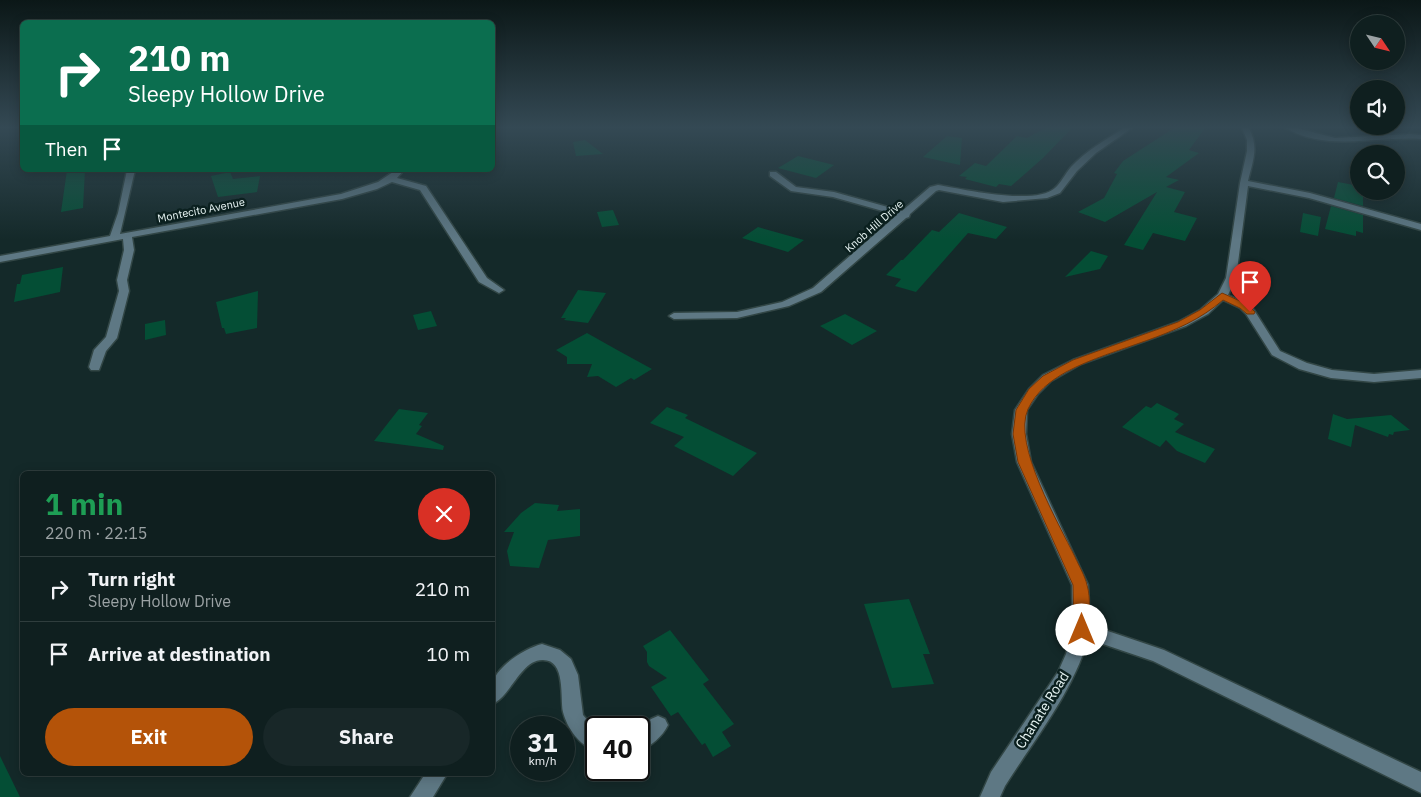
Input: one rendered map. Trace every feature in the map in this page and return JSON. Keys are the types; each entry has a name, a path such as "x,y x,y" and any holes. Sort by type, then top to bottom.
{"street":[{"name":"Knob Hill Drive","path":"674,316 737,315 785,304 817,290 933,189 938,187 1003,199 1044,196 1057,191 1078,165"},
{"name":"Chanate Road","path":"990,797 998,779 1064,678 1075,654 1082,630 1080,585 1024,462 1019,434 1022,410 1033,392 1047,378 1077,362 1182,324 1204,312 1222,296 1231,278 1248,165"},
{"path":"114,238 123,212 131,172"},
{"name":"Montecito Avenue","path":"0,260 342,196 375,186 390,179 398,172"},
{"path":"773,174 794,189 834,196 906,214"},
{"path":"390,179 423,188 483,280 499,290"},
{"path":"1244,183 1318,198 1421,227"},
{"path":"95,367 100,350 110,338 124,291 122,280 129,250 127,236"},
{"path":"1222,296 1244,306 1250,312 1276,353 1303,366 1331,374 1374,378 1421,374"},
{"path":"1082,630 1158,656 1421,783"},
{"path":"495,692 521,662 538,651 547,652 557,657 568,671 574,715 585,732"},
{"path":"650,733 658,726"},
{"path":"420,797 436,776"}],"building":[{"path":"783,165 834,165 816,178 778,168"},
{"path":"972,165 1035,165 1011,186 999,184 996,187 959,176"},
{"path":"1120,165 1182,165 1166,177 1179,180 1166,187 1185,192 1174,212 1197,218 1185,241 1153,233 1143,250 1124,245 1157,192 1105,222 1078,212 1104,198 1117,174 1114,173"},
{"path":"67,172 85,172 83,208 61,212"},
{"path":"230,172 233,179 260,176 257,192 218,197 211,176"},
{"path":"1338,182 1350,184 1350,200 1363,200 1363,206 1334,198"},
{"path":"1331,206 1363,215 1363,233 1356,231 1356,236 1325,229"},
{"path":"613,210 619,225 602,227 597,212"},
{"path":"959,213 1007,227 996,239 968,233 916,292 895,286 901,279 886,275 932,230 939,232"},
{"path":"1303,213 1321,217 1318,236 1300,232"},
{"path":"758,227 804,240 788,252 742,238"},
{"path":"1091,251 1108,256 1100,269 1065,277"},
{"path":"63,267 60,292 14,302 17,284 20,284 22,275"},
{"path":"578,290 606,293 588,323 561,318"},
{"path":"258,291 257,328 226,334 224,328 222,328 216,302"},
{"path":"431,311 437,326 418,330 413,315"},
{"path":"845,314 877,331 852,345 820,326"},
{"path":"165,320 166,335 145,340 145,324"},
{"path":"587,333 652,369 634,380 631,378 616,387 598,376 587,377 592,364 567,364 567,357 556,350"},
{"path":"1157,403 1179,414 1174,419 1184,424 1175,432 1215,449 1205,463 1177,451 1166,440 1160,447 1122,427 1146,406 1151,408"},
{"path":"667,407 688,415 685,418 757,453 733,476 674,446 684,437 650,423"},
{"path":"399,409 428,413 419,425 422,426 416,434 444,446 443,450 374,441"},
{"path":"1333,414 1347,419 1391,415 1410,430 1394,432 1393,435 1389,434 1388,437 1355,425 1351,447 1328,439"},
{"path":"535,503 559,505 557,511 580,509 580,536 548,540 539,568 510,566 507,551 514,532 504,532 521,513"},
{"path":"909,599 930,654 923,654 934,684 892,688 864,604"},
{"path":"670,630 709,680 703,684 734,724 722,732 731,746 713,757 705,743 702,745 678,712 671,716 651,687 667,678 649,666 647,652 643,646"},
{"path":"0,756 20,797 0,797"}],"route":[{"path":"1082,630 1080,585 1024,462 1019,434 1022,410 1033,392 1047,378 1077,362 1182,324 1204,312 1222,296 1244,306 1250,312"}]}
